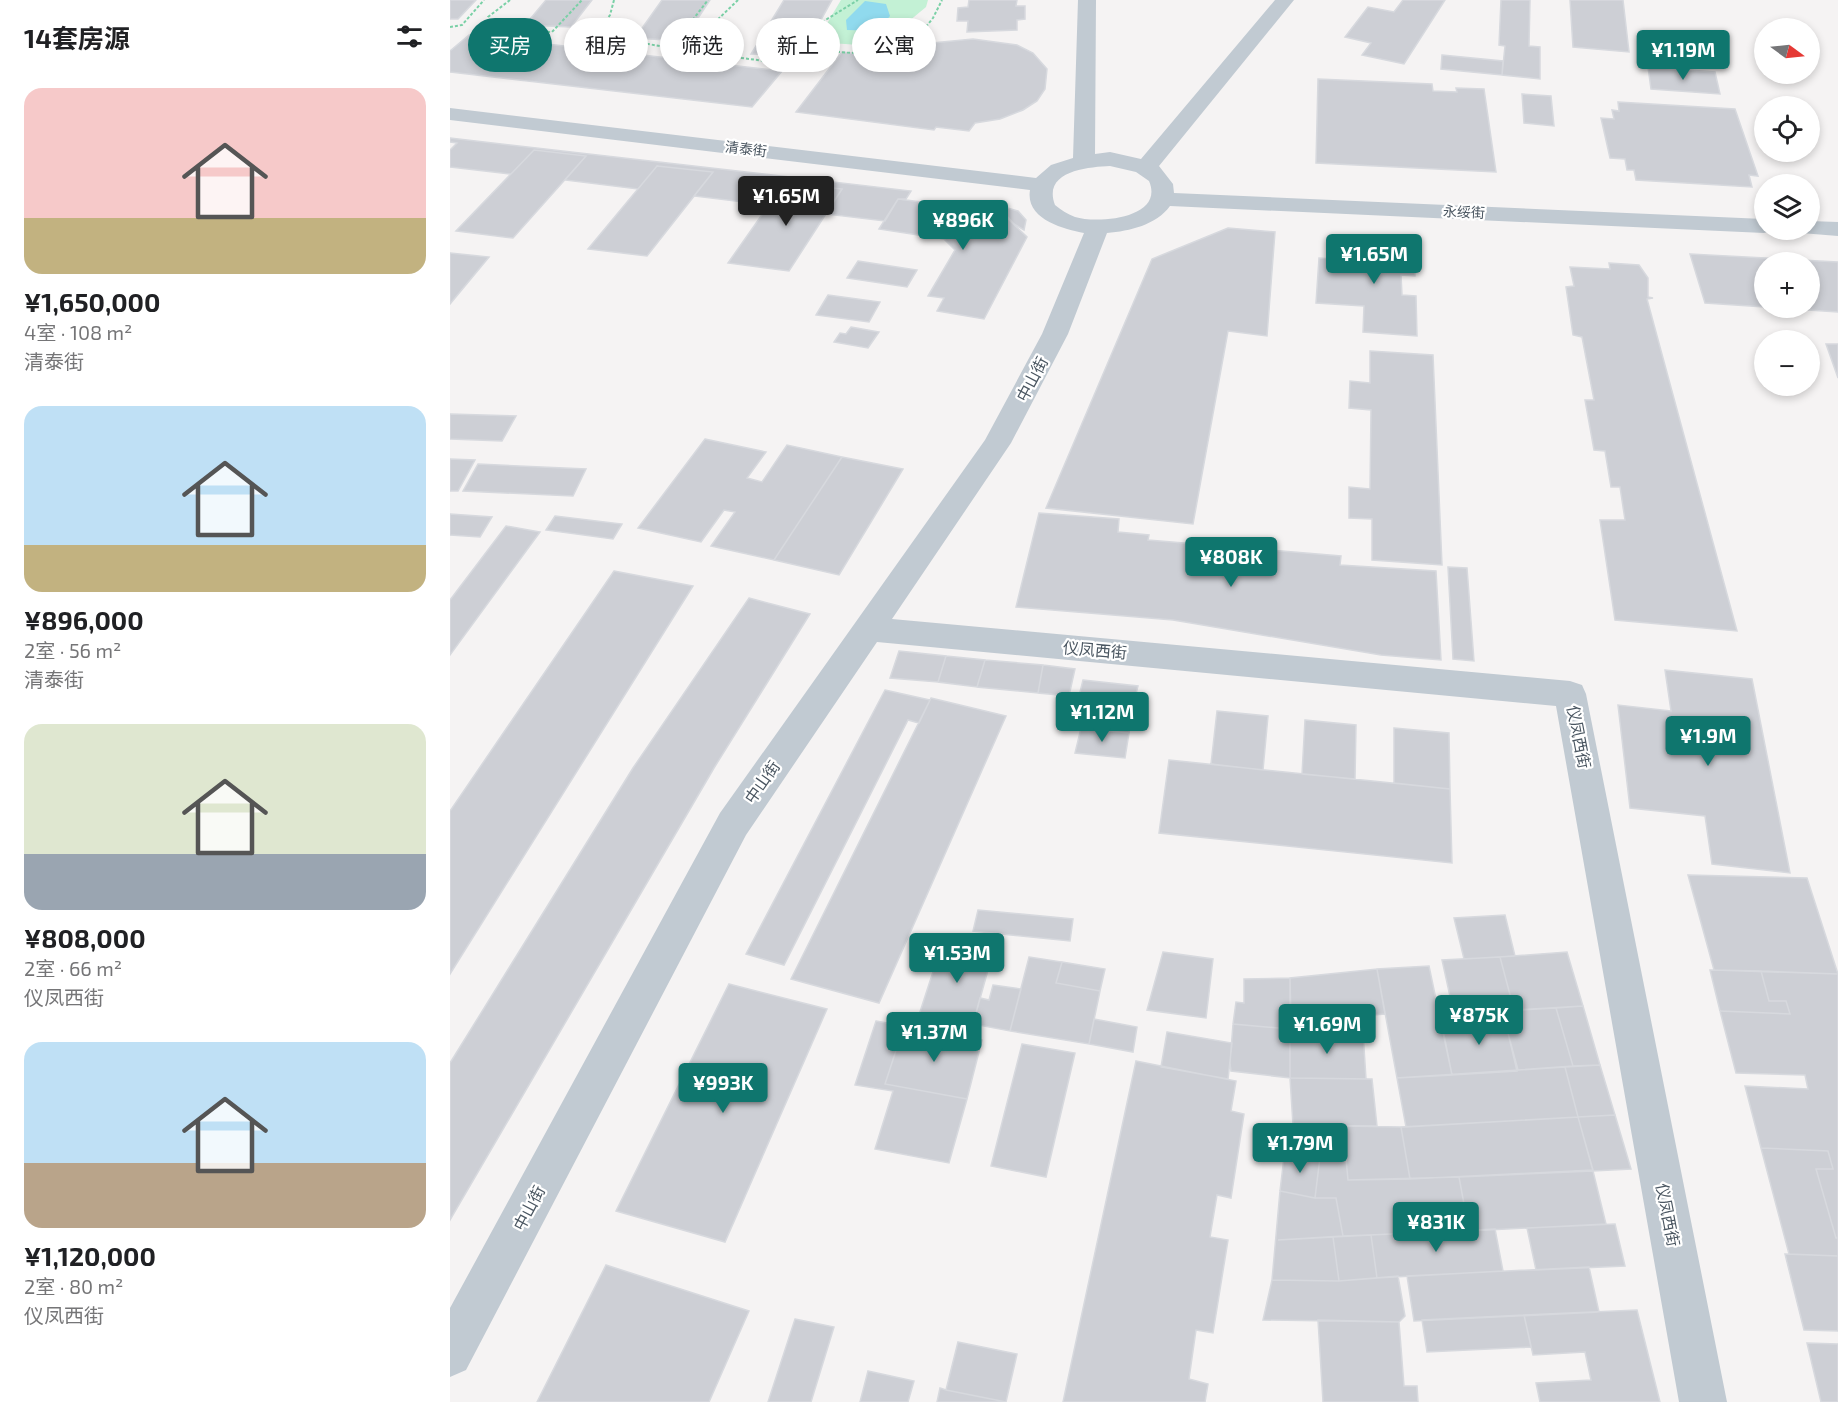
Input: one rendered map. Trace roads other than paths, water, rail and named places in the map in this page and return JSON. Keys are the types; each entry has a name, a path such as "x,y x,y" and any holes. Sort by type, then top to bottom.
{"street":[{"path":"1084,161 1087,0"},
{"path":"1147,169 1285,0"},
{"name":"清泰街","path":"450,114 1042,185"},
{"path":"1110,159 1130,162 1147,169 1157,176 1164,187 1163,199 1156,210 1148,216 1130,223 1098,227 1068,221 1046,208 1040,197 1042,185 1051,175 1065,166 1084,161 1110,159"},
{"name":"永绥街","path":"1163,199 1754,226"},
{"name":"中山街","path":"450,1354 733,824 997,443 1055,334 1098,227"},
{"path":"1820,228 1838,229"},
{"name":"仪凤西街","path":"870,629 1570,693 1703,1402"}],"water":[{"path":"865,1 886,4 890,16 888,18 852,18 852,30 847,30 846,20"}]}
